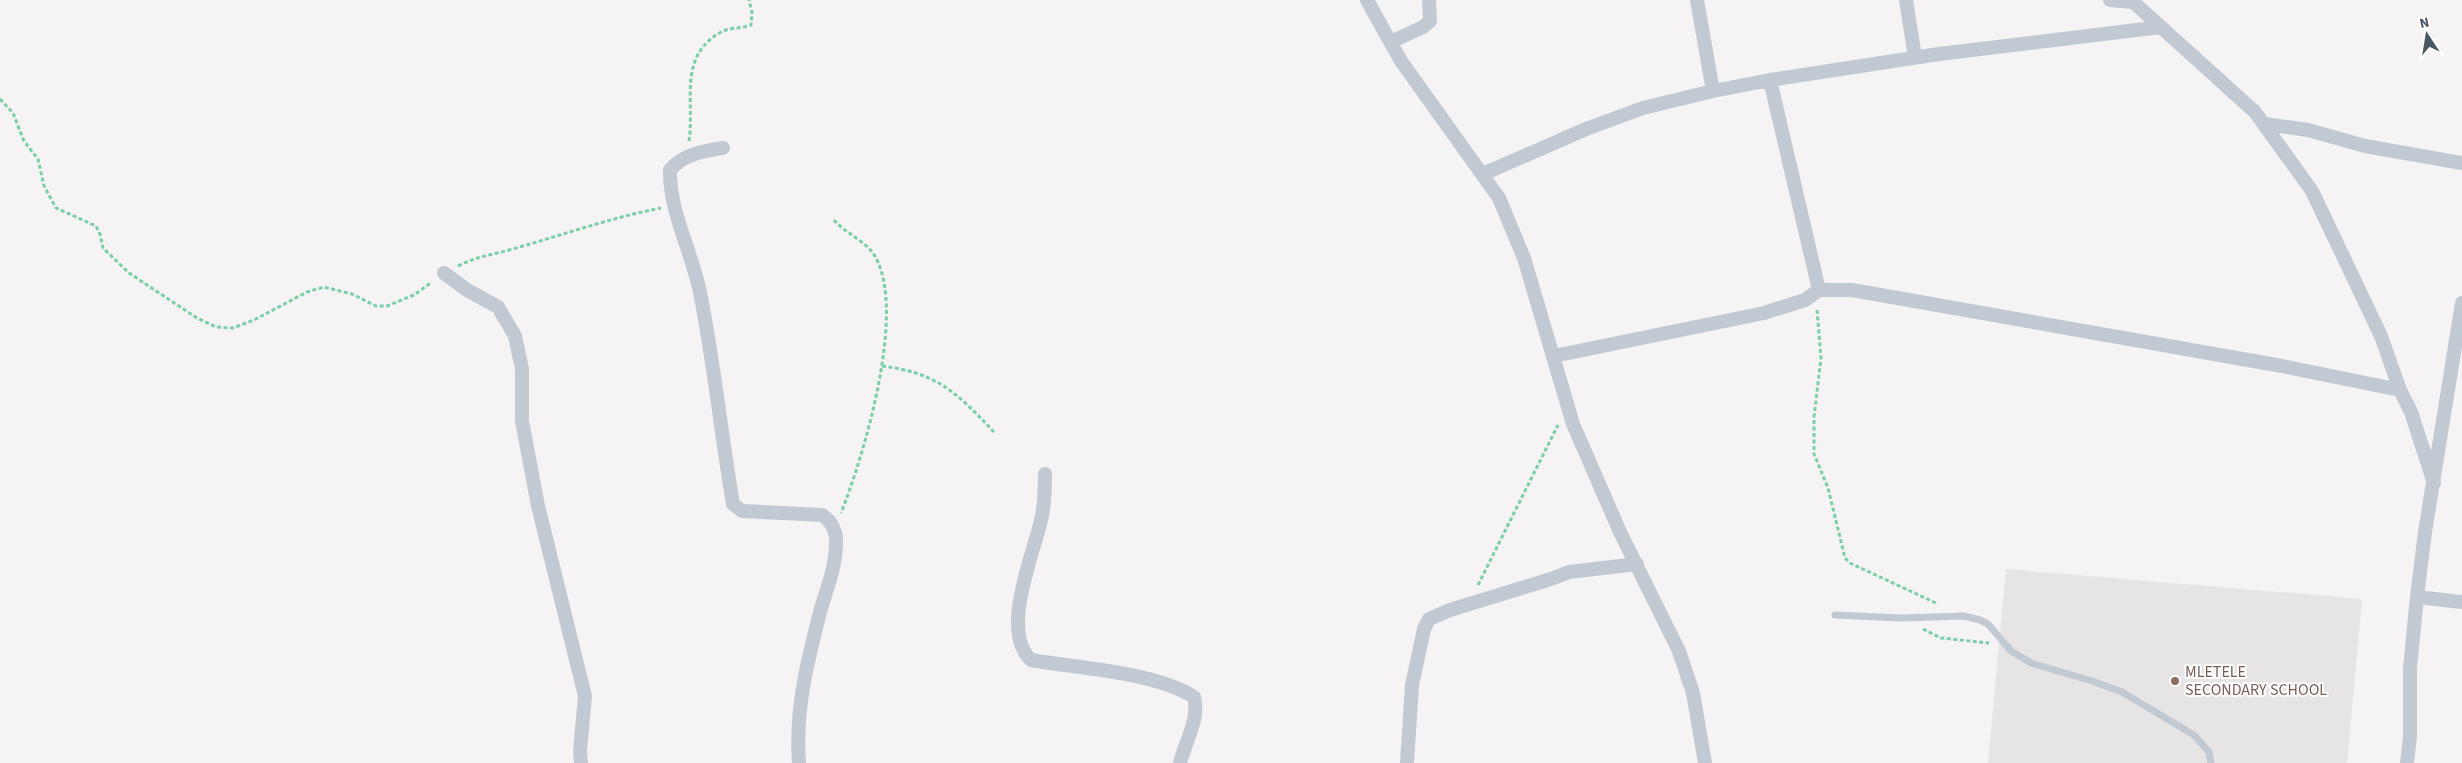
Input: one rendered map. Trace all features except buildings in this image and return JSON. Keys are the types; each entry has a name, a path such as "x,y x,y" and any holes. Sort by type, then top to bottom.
{"street":[{"path":"1367,0 1401,61 1499,198 1524,258 1568,405 1595,478 1679,651 1693,693 1705,763"},
{"path":"1391,42 1423,27 1430,20 1429,0"},
{"path":"1697,0 1713,91"},
{"path":"1906,0 1916,57"},
{"path":"2110,0 2131,1 2255,112 2312,191 2381,336 2400,390 2411,412 2434,483"},
{"path":"1483,174 1586,129 1643,108 1713,91 1916,57 2161,27"},
{"path":"1770,80 1816,292"},
{"path":"2265,124 2308,130 2365,146 2462,163"},
{"path":"723,148 701,151 685,158 670,170 675,205 691,254 700,293 733,504 742,511 822,515 833,528 836,546 804,675 797,738 798,763"},
{"path":"444,274 467,290 498,307 515,336 522,369 522,421 538,506 585,696 580,751 581,763"},
{"path":"1554,356 1764,312 1805,300 1816,292 1852,290 2282,366 2400,390"},
{"path":"2407,763 2410,736 2410,668 2418,598 2462,303"},
{"path":"1045,474 1042,518 1021,597 1017,628 1023,653 1031,660 1104,671 1151,681 1184,690 1194,697 1196,705 1192,727 1180,763"},
{"path":"1407,763 1412,685 1424,629 1429,619 1568,572 1637,564"},
{"path":"2418,598 2462,602"}],"lane":[{"path":"1834,615 1955,616 1980,620 1988,624 2005,644 2031,663 2122,692 2194,735 2209,752 2211,763"}],"path":[{"path":"685,158 691,127 689,77 696,59 713,38 723,31 751,25 752,12 749,0"},
{"path":"0,99 13,113 24,141 38,159 44,186 56,208 96,226 100,234 102,248 116,262 198,318 216,327 233,328 254,320 307,292 324,287 352,294 376,306 387,306 414,295 444,274 477,257 509,250 635,213 675,205"},
{"path":"833,528 845,502 863,450 882,366 885,299 882,273 875,256 834,220"},
{"path":"1816,292 1822,351 1814,417 1814,454 1828,488 1845,558 1850,563 1930,599 1955,616"},
{"path":"882,366 902,369 938,381 960,397 994,432"},
{"path":"1466,605 1492,561 1516,506 1568,405"},
{"path":"1909,617 1925,630 1940,638 2005,644"}],"shaded area":[{"name":"MLETELE SECONDARY SCHOOL","path":"2006,569 2362,599 2347,763 1988,763"}],"place":[{"name":"MLETELE SECONDARY SCHOOL","path":"2175,681"}]}
